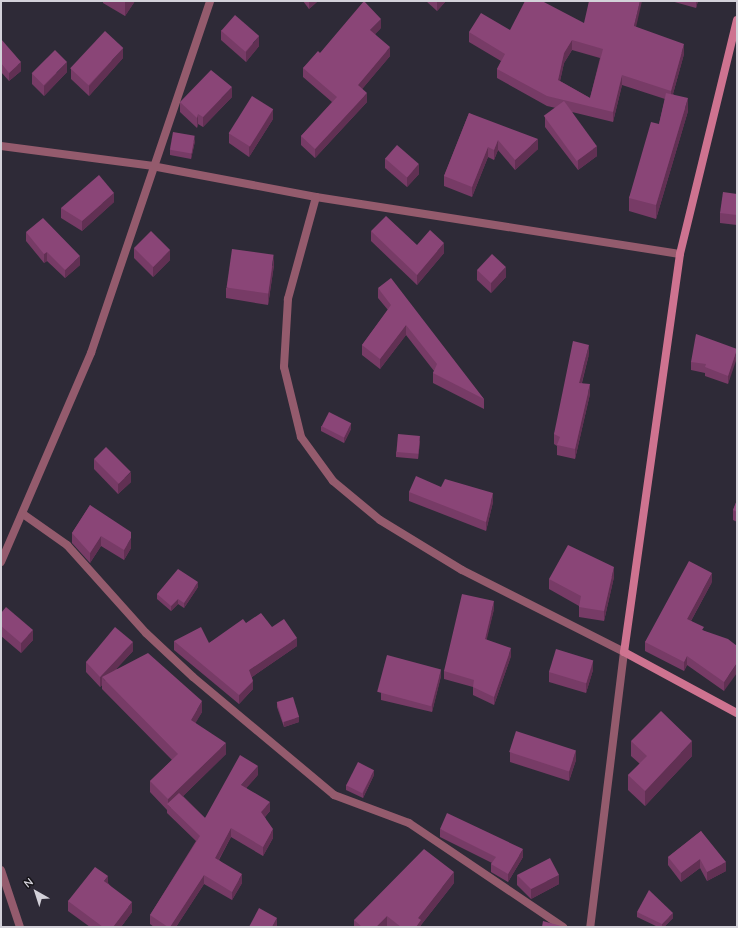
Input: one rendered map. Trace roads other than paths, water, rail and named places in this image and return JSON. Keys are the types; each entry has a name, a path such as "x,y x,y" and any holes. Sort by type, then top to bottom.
{"street":[{"path":"1,562 23,514 91,353 152,166 210,1"},
{"path":"590,927 624,652 680,254 737,20"},
{"path":"1,146 152,166 316,197 680,254"},
{"path":"316,197 288,299 284,367 301,437 333,481 380,520 462,570 624,652 737,713"},
{"path":"23,514 67,545 146,633 193,677 328,790 354,805 409,823 563,927"},
{"path":"1,870 20,927"}]}
